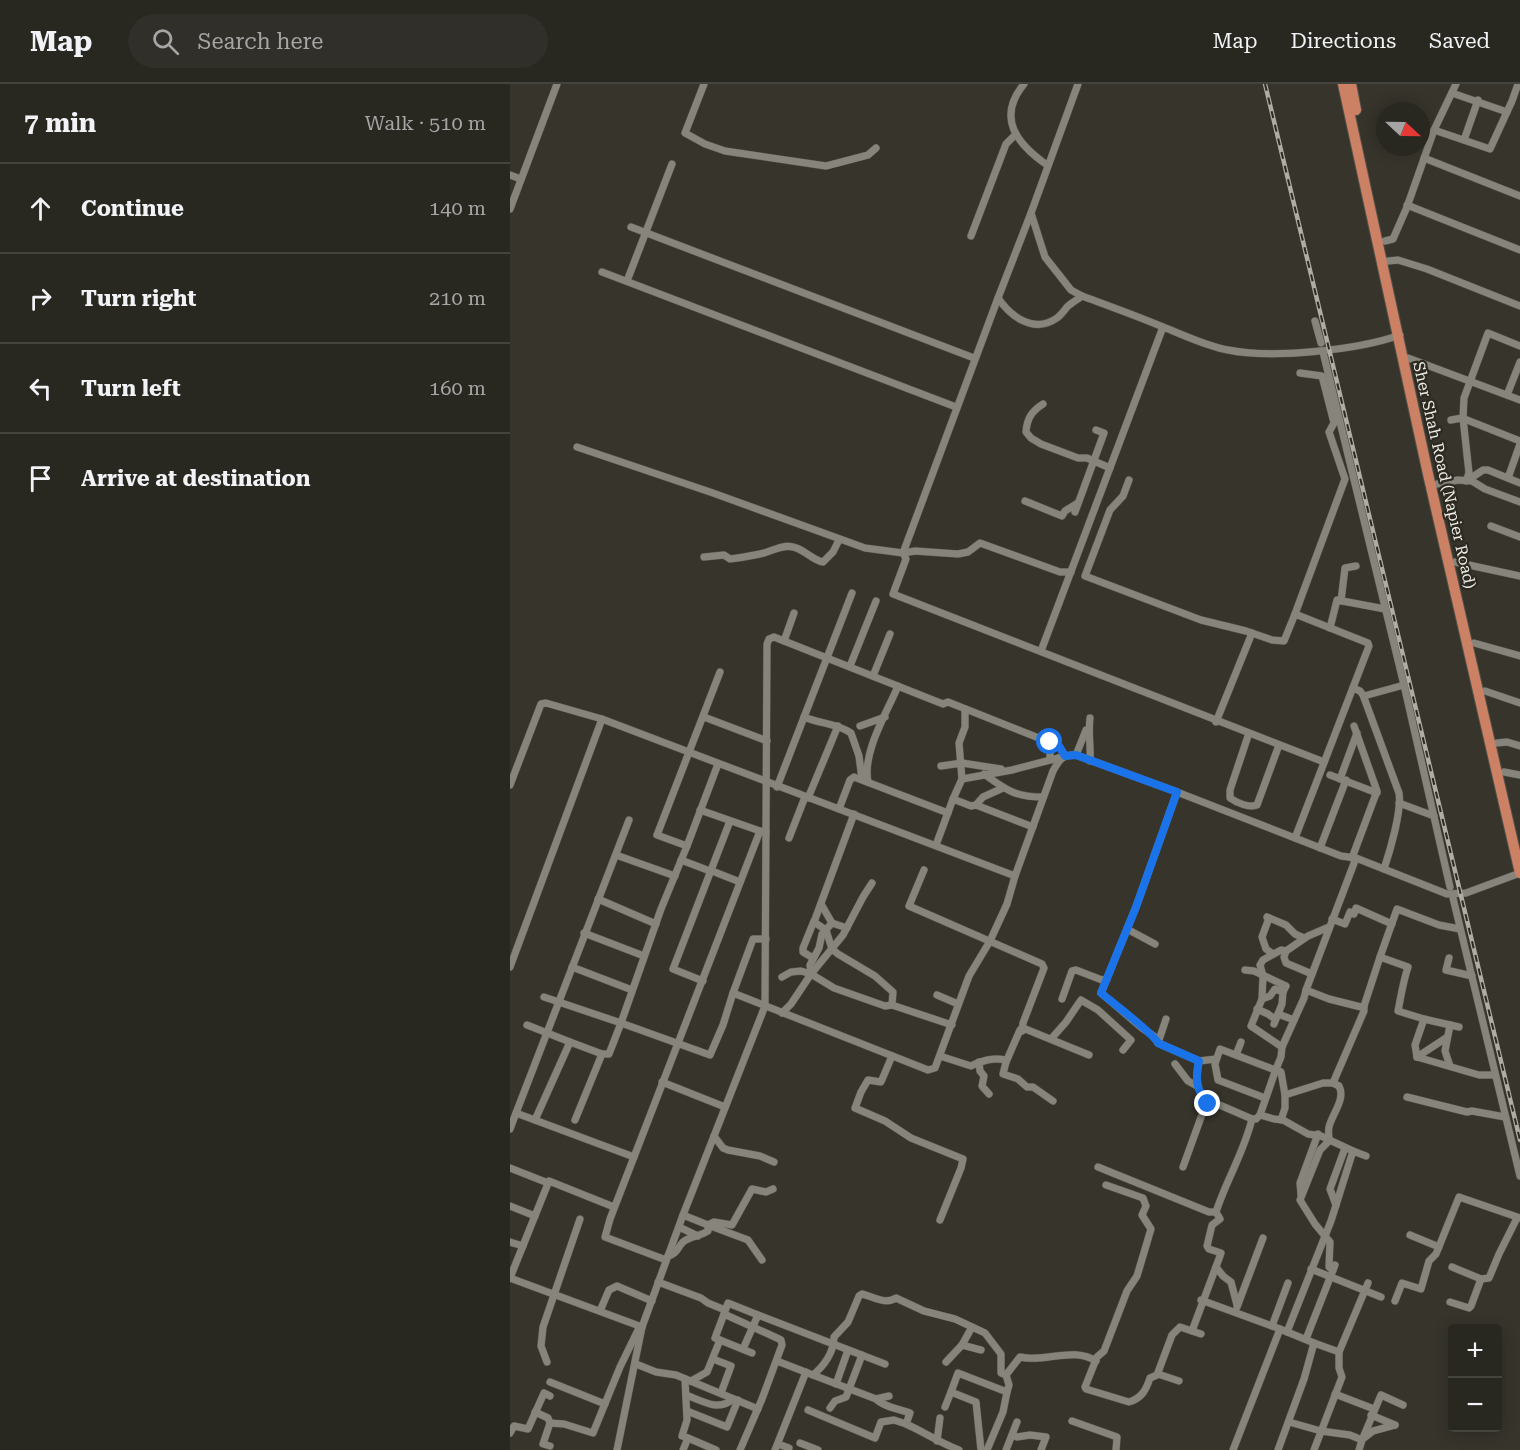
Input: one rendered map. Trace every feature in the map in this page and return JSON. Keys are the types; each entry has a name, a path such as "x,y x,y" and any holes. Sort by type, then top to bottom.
{"main road":[{"name":"Sher Shah Road (Napier Road)","path":"1343,84 1384,241 1400,335 1408,358 1433,477"},
{"name":"Sher Shah Road (Napier Road)","path":"1351,84 1400,335 1453,563 1520,873"},
{"name":"Sher Shah Road (Napier Road)","path":"1453,563 1520,840"}],"street":[{"path":"510,209 557,84"},
{"path":"704,84 685,133 705,144 748,156 826,166 868,155 876,148"},
{"path":"1024,84 1015,96 1010,113 1012,126 1030,152 1047,165"},
{"path":"1078,84 903,553 906,559 893,594 1216,722 1324,762"},
{"path":"1384,241 1393,239 1434,130 1456,84"},
{"path":"1434,130 1490,149 1518,84"},
{"path":"1452,93 1478,100 1507,112"},
{"path":"1464,140 1478,100"},
{"path":"971,236 1006,144 1016,134"},
{"path":"1424,158 1520,196"},
{"path":"627,281 672,164"},
{"path":"510,175 521,179"},
{"path":"1407,205 1520,250"},
{"path":"1031,213 1045,257 1071,290 1226,350 1254,354 1329,349 1400,335"},
{"path":"631,227 974,358"},
{"path":"1388,261 1398,260 1427,269 1520,306"},
{"path":"602,272 956,407"},
{"path":"998,298 1008,312 1022,321 1034,324 1047,323 1058,317 1082,296"},
{"path":"1315,321 1321,343"},
{"path":"1041,651 1163,327"},
{"path":"1466,481 1469,473 1463,418 1464,398 1488,333 1520,346"},
{"path":"1323,352 1404,685 1450,887"},
{"path":"1408,358 1520,400"},
{"path":"1507,395 1520,362"},
{"path":"1129,480 1123,496 1110,510 1086,576 1201,620 1272,640 1284,641 1345,479 1329,432 1334,423 1322,376 1300,373"},
{"path":"1043,404 1029,418 1026,432 1030,438 1062,453 1110,468"},
{"path":"1450,420 1463,418 1520,442 1508,478"},
{"path":"1075,512 1104,433 1096,429"},
{"path":"577,447 865,548 903,553 915,551 958,554 968,552 980,543 1060,572 1071,572"},
{"path":"1466,481 1488,470 1520,483"},
{"path":"1433,477 1479,484 1485,489 1520,502"},
{"path":"1025,501 1062,516 1065,511 1078,503"},
{"path":"1491,526 1520,537"},
{"path":"704,558 724,555 730,559 756,555 786,546 794,547 819,562 823,562 833,552 839,540"},
{"path":"1453,563 1520,576"},
{"path":"1341,601 1345,568 1356,567"},
{"path":"777,787 852,593"},
{"path":"1330,628 1338,600 1385,609"},
{"path":"850,666 876,602"},
{"path":"784,641 794,613"},
{"path":"1295,614 1368,643 1369,646 1295,838"},
{"path":"1216,722 1252,633"},
{"path":"873,676 890,634"},
{"path":"617,1450 642,1327 765,1006 763,832 767,741 767,644 769,639 774,637 943,704 948,702 1050,742 1059,746 1063,756"},
{"path":"1473,643 1520,656"},
{"path":"687,846 657,835 720,672"},
{"path":"1364,696 1404,685"},
{"path":"865,780 874,739 898,686"},
{"path":"1353,688 1364,696 1399,793 1389,853 1384,868"},
{"path":"1485,691 1520,703"},
{"path":"510,784 542,704 553,704 602,719 1015,876"},
{"path":"936,845 962,779 959,743 965,727 965,709"},
{"path":"704,717 767,741"},
{"path":"804,717 815,722 838,726 851,733 865,780"},
{"path":"860,726 885,717"},
{"path":"510,967 602,719"},
{"path":"1076,755 1090,721 1088,734 1090,760"},
{"path":"789,838 838,726"},
{"path":"1183,1167 1204,1109 1208,1104 1215,1103 1252,1119 1260,1115 1281,1057 1282,1047 1312,974 1377,793 1356,730 1343,780 1320,848"},
{"path":"1249,734 1229,795 1233,800 1250,807 1257,805 1279,745"},
{"path":"1050,742 1050,760"},
{"path":"1497,743 1507,742 1520,746"},
{"path":"962,779 1076,755 1341,856 1384,868 1447,894 1466,893 1520,873"},
{"path":"733,993 928,1070 935,1068 969,976 986,939 995,931 1007,904 1043,796 1053,771 1063,756"},
{"path":"941,766 962,763 1007,771"},
{"path":"527,1025 602,1054 609,1054 718,764"},
{"path":"1504,772 1520,775"},
{"path":"984,774 1012,794 1029,797 1043,796"},
{"path":"1330,775 1377,793"},
{"path":"839,809 851,777 865,780 948,813"},
{"path":"976,805 983,797 1003,788"},
{"path":"1177,792 1101,993 1155,1037 1158,1043 1199,1061 1216,1059"},
{"path":"954,799 1033,827"},
{"path":"1399,803 1434,816"},
{"path":"700,810 763,832"},
{"path":"813,958 803,952 803,948 854,814"},
{"path":"510,1129 629,820"},
{"path":"703,981 673,969 730,821"},
{"path":"708,1225 708,1231 683,1242 674,1255 667,1258 605,1237 614,1207 740,882 763,832"},
{"path":"615,855 675,876"},
{"path":"681,860 740,882"},
{"path":"924,870 909,906 1042,964 1044,968 1022,1031 1020,1030 1003,1074 1018,1079 1027,1087 1033,1088 1053,1101"},
{"path":"782,1012 791,1004 847,928 872,883"},
{"path":"1453,898 1520,1176"},
{"path":"598,899 656,924"},
{"path":"821,904 832,923 847,928"},
{"path":"1312,974 1286,963 1284,957 1286,951 1304,938 1330,923 1345,924 1350,912 1354,914 1356,908 1392,924"},
{"path":"1333,1083 1364,1011 1397,909 1439,925 1460,929"},
{"path":"1272,954 1266,949 1262,937 1268,918 1304,938"},
{"path":"814,921 826,930 832,949 875,976 893,992 892,1005"},
{"path":"811,974 810,965 826,930 832,923"},
{"path":"1127,929 1155,944"},
{"path":"584,933 644,956"},
{"path":"544,997 710,1055 753,939 766,939"},
{"path":"1282,1047 1251,1026 1262,999 1263,976 1260,964 1272,954 1281,950 1286,951"},
{"path":"1380,957 1408,967 1401,985 1398,1011 1459,1027"},
{"path":"1449,958 1446,970 1472,976"},
{"path":"572,967 633,990"},
{"path":"1062,999 1072,971 1076,970 1102,980 1107,979"},
{"path":"1245,970 1254,971 1286,986 1276,1019"},
{"path":"782,977 791,972 801,971 811,974 834,988 885,1006 892,1005 952,1025"},
{"path":"1262,999 1270,996 1275,988 1283,992"},
{"path":"1306,990 1358,1007 1364,1006"},
{"path":"936,995 958,1004"},
{"path":"1051,1039 1066,1022 1080,1000 1098,1010 1131,1040 1123,1050"},
{"path":"1257,1009 1276,1019 1294,1020"},
{"path":"1115,1025 1126,1014"},
{"path":"1158,1043 1166,1019"},
{"path":"1418,1057 1415,1045 1424,1019"},
{"path":"1450,1025 1445,1051 1450,1066"},
{"path":"1023,1028 1089,1055"},
{"path":"1418,1057 1446,1038"},
{"path":"536,1119 570,1042"},
{"path":"1236,1055 1241,1042"},
{"path":"1264,1101 1256,1094 1218,1080 1216,1059 1220,1049 1281,1072 1285,1095 1285,1108 1281,1120"},
{"path":"575,1120 602,1054"},
{"path":"892,1056 880,1082 868,1080 855,1108 885,1121 911,1138 963,1159 940,1220"},
{"path":"940,1056 970,1066 998,1058 1006,1062"},
{"path":"1418,1057 1479,1075 1495,1075"},
{"path":"1199,1061 1197,1086 1208,1104"},
{"path":"979,1062 980,1071 984,1076 982,1086 989,1094"},
{"path":"1174,1064 1183,1071 1188,1081 1197,1086"},
{"path":"662,1082 725,1107"},
{"path":"1285,1095 1323,1083 1333,1083 1339,1086 1342,1092 1329,1126 1329,1141 1320,1150 1301,1197"},
{"path":"1407,1097 1467,1112 1505,1117"},
{"path":"516,1113 634,1156"},
{"path":"1260,1115 1281,1120 1308,1134 1321,1136 1366,1156"},
{"path":"1192,1331 1221,1253 1207,1246 1212,1225 1220,1219 1216,1212 1222,1192 1232,1175 1252,1119"},
{"path":"1329,1126 1316,1135 1300,1183 1300,1200 1330,1242 1329,1267 1332,1270"},
{"path":"714,1136 723,1148 760,1156 774,1162"},
{"path":"1336,1205 1330,1189 1345,1148"},
{"path":"1233,1450 1325,1236 1353,1151"},
{"path":"1098,1167 1209,1212 1216,1212"},
{"path":"510,1168 614,1207"},
{"path":"548,1183 510,1278 642,1327"},
{"path":"1106,1185 1143,1198 1146,1206 1142,1215 1151,1229 1137,1276 1127,1291 1104,1351 1096,1361 1086,1389 1129,1402 1145,1392 1150,1378 1158,1374 1172,1335 1180,1327 1202,1334"},
{"path":"708,1225 714,1222 734,1224 752,1189 766,1192 773,1189"},
{"path":"1395,1301 1402,1283 1421,1289 1430,1261 1439,1247 1459,1197 1518,1218 1489,1278 1481,1279 1452,1267"},
{"path":"510,1206 535,1216"},
{"path":"683,1215 748,1240 762,1260"},
{"path":"547,1362 541,1346 543,1327 580,1219"},
{"path":"679,1227 698,1236"},
{"path":"1410,1235 1439,1247"},
{"path":"1237,1310 1263,1238"},
{"path":"510,1242 523,1246"},
{"path":"1216,1267 1232,1282 1237,1310"},
{"path":"1311,1269 1332,1270 1381,1297"},
{"path":"1306,1339 1332,1270"},
{"path":"1450,1302 1469,1308 1481,1279"},
{"path":"658,1282 701,1298 781,1340"},
{"path":"1272,1326 1288,1282"},
{"path":"600,1311 609,1290 617,1286 652,1301"},
{"path":"1314,1450 1342,1377 1339,1368 1339,1352 1366,1287"},
{"path":"789,1448 776,1447 809,1373 823,1367 834,1344 834,1337 848,1322 862,1294 884,1302 890,1302 896,1298 924,1311 955,1319 985,1333 992,1339 1001,1354 1000,1373 1006,1375"},
{"path":"1202,1301 1237,1310 1339,1352"},
{"path":"752,1353 715,1338 728,1303 885,1364"},
{"path":"743,1349 758,1316"},
{"path":"550,1423 564,1424 593,1433 620,1366 638,1330 642,1327"},
{"path":"740,1450 777,1361 781,1340 787,1327"},
{"path":"946,1362 963,1345 972,1327"},
{"path":"688,1380 707,1372 720,1341"},
{"path":"1278,1450 1304,1379 1314,1343"},
{"path":"963,1345 981,1350"},
{"path":"836,1384 848,1350"},
{"path":"830,1408 835,1401 846,1397 862,1355"},
{"path":"1006,1375 1020,1358 1032,1360 1045,1357 1084,1356 1096,1361"},
{"path":"713,1359 731,1366 721,1393"},
{"path":"1002,1359 1016,1364"},
{"path":"777,1361 850,1389 881,1404 910,1413 906,1424"},
{"path":"636,1364 656,1372 676,1375 758,1409"},
{"path":"945,1407 958,1373 1007,1392"},
{"path":"1158,1374 1179,1381"},
{"path":"987,1450 1003,1412 1009,1384 1006,1375"},
{"path":"688,1380 687,1420 682,1436 716,1450"},
{"path":"550,1382 605,1404"},
{"path":"951,1392 976,1402 981,1450"},
{"path":"510,1433 514,1426 528,1429 544,1393 550,1396"},
{"path":"1335,1394 1395,1425 1373,1431 1362,1440"},
{"path":"686,1395 720,1407 736,1400"},
{"path":"1359,1450 1380,1395 1403,1405"},
{"path":"876,1400 889,1396"},
{"path":"687,1411 727,1427 736,1400"},
{"path":"894,1419 898,1408"},
{"path":"808,1410 875,1438 882,1422 894,1419 954,1449"},
{"path":"535,1412 548,1418 550,1423 543,1444 549,1446"},
{"path":"937,1441 940,1418"},
{"path":"1072,1421 1117,1437 1116,1450"},
{"path":"1006,1450 1017,1422"},
{"path":"1288,1422 1321,1431 1350,1435 1362,1440"},
{"path":"1012,1436 1046,1437 1041,1450"},
{"path":"683,1450 688,1438"},
{"path":"800,1443 818,1450"}],"railway":[{"path":"1265,84 1520,1140"}],"route":[{"path":"1050,742 1059,746 1065,756 1076,755 1177,792 1136,907 1101,993 1155,1037 1158,1043 1199,1061 1196,1082 1202,1097 1208,1104"}]}
